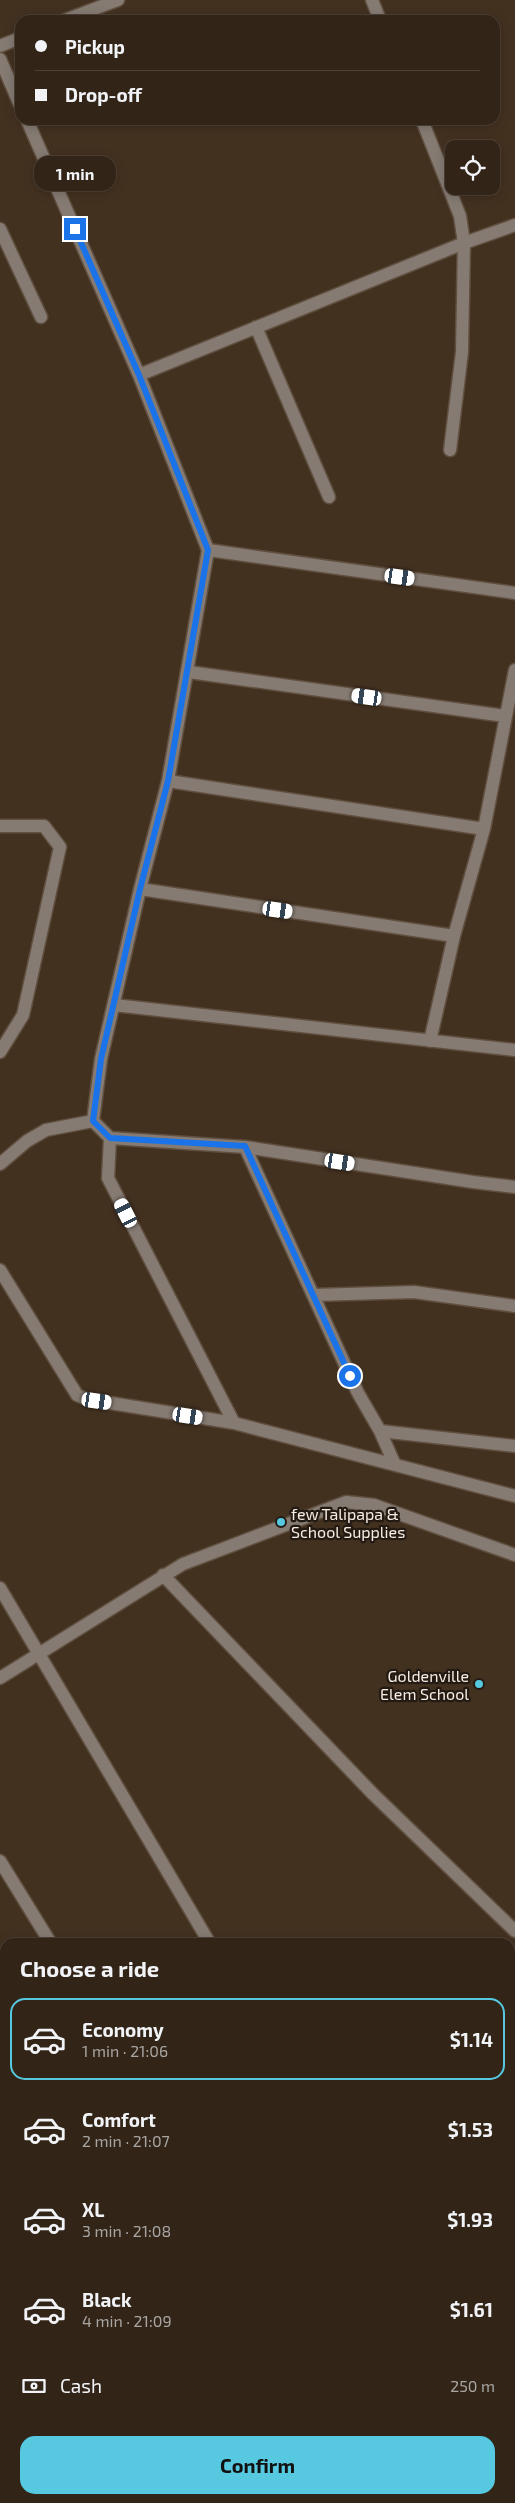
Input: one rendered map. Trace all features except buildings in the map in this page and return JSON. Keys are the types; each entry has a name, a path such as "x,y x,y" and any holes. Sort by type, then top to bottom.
{"street":[{"path":"78,15 118,0"},
{"path":"372,0 378,15"},
{"path":"0,46 15,40"},
{"path":"0,59 15,93"},
{"path":"29,125 139,375 208,550 189,672 168,781 140,889 101,1059 93,1121"},
{"path":"424,125 460,216 464,243 462,352 450,450"},
{"path":"139,375 464,243 515,225"},
{"path":"0,229 41,317"},
{"path":"256,328 329,496"},
{"path":"208,550 515,593"},
{"path":"430,1041 454,936 484,829 515,670"},
{"path":"189,672 505,716"},
{"path":"168,781 484,829"},
{"path":"0,826 44,826 60,847 23,1015 0,1052"},
{"path":"140,889 454,936"},
{"path":"114,1005 515,1050"},
{"path":"93,1121 110,1138 245,1146 515,1187"},
{"path":"0,1164 27,1141 46,1130 93,1121"},
{"path":"110,1138 108,1178 234,1423"},
{"path":"245,1146 358,1392 380,1432 395,1465"},
{"path":"0,1270 77,1395 86,1400 234,1423 515,1496"},
{"path":"315,1295 414,1292 515,1306"},
{"path":"380,1432 515,1446"},
{"path":"0,1678 183,1564 346,1502 374,1505 515,1555"},
{"path":"163,1575 373,1794 515,1931"},
{"path":"0,1588 207,1938"},
{"path":"0,1861 48,1938"}],"place":[{"name":"few Talipapa & School Supplies","path":"281,1522"},
{"name":"Goldenville Elem School","path":"479,1684"}],"route":[{"path":"75,229 139,375 208,550 189,672 168,781 140,889 101,1059 93,1121 110,1138 245,1146 315,1295 350,1376"}]}
